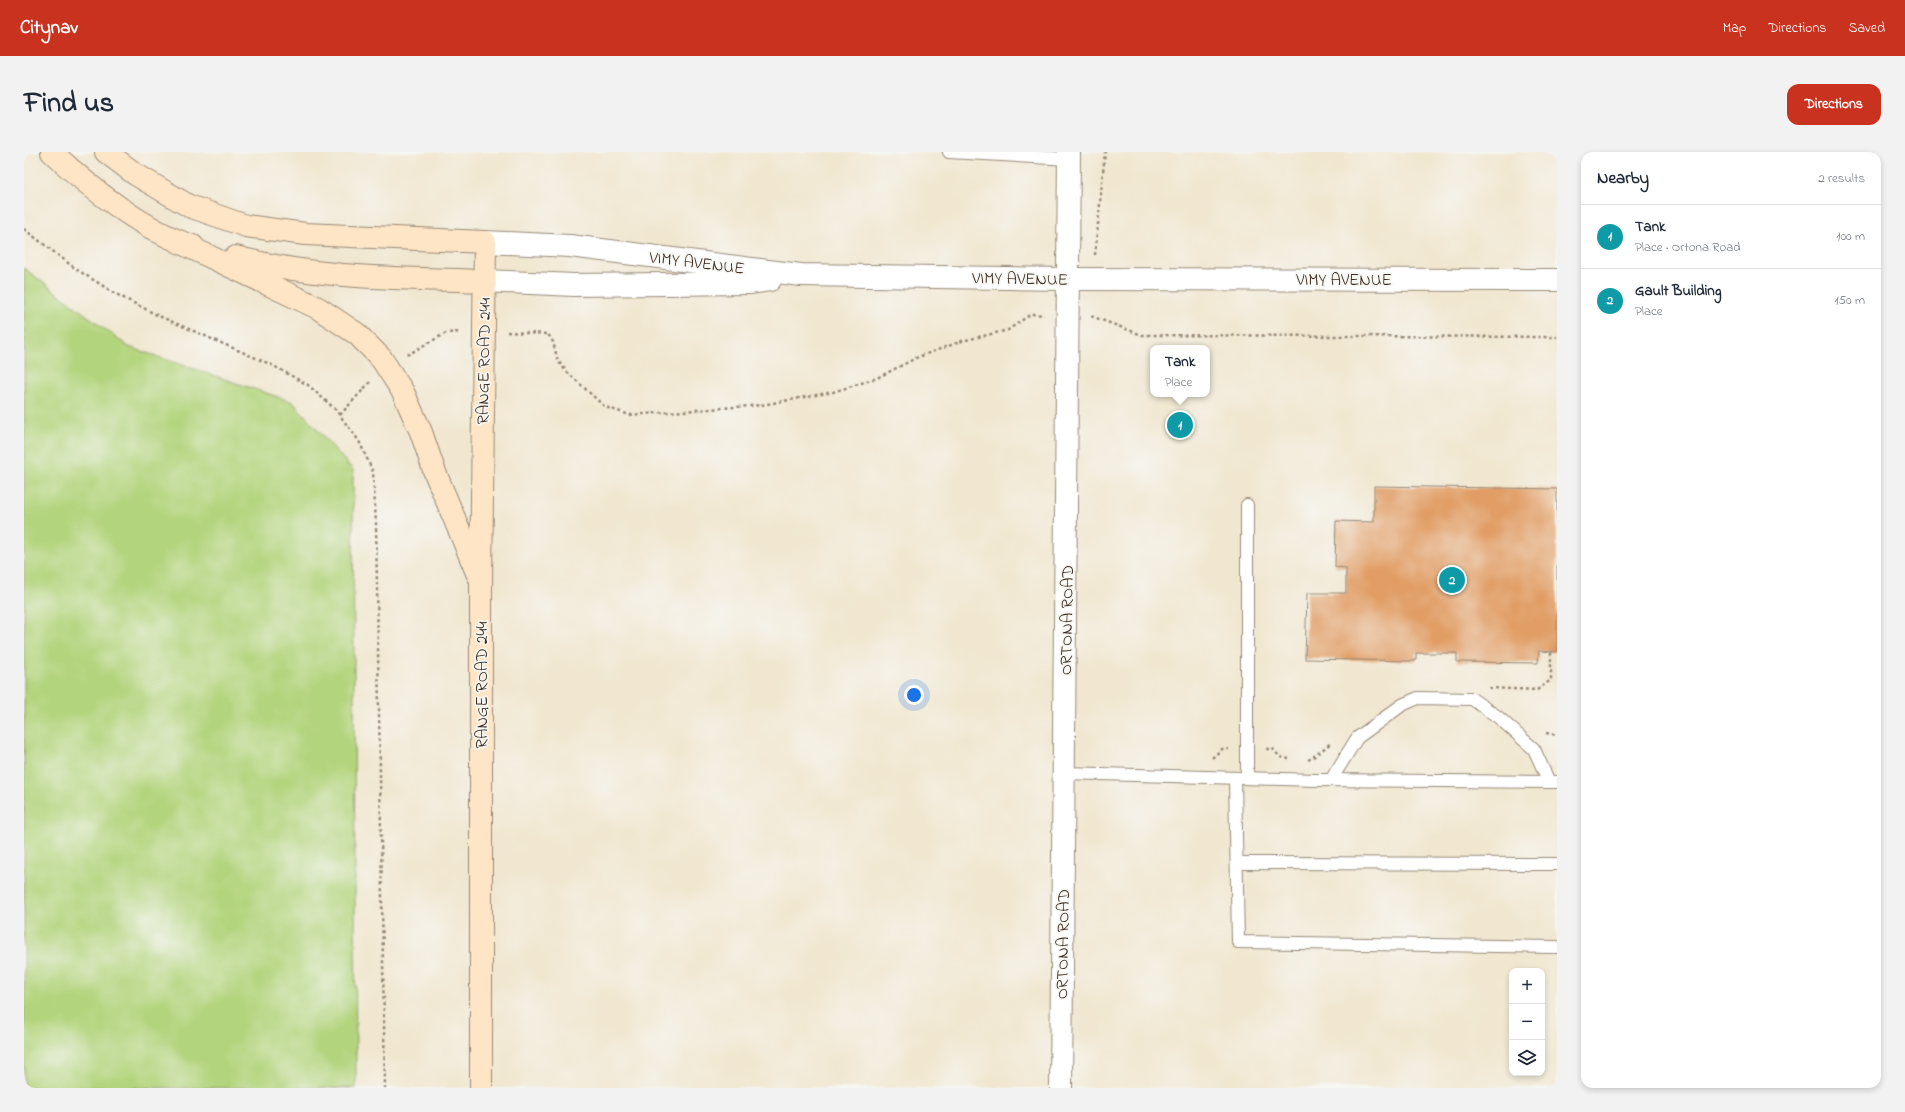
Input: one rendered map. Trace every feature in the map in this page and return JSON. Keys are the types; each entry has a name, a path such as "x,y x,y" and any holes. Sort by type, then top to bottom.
{"street":[{"name":"RANGE ROAD 244","path":"52,152 126,212 179,242 266,266 331,275 484,281"},
{"path":"106,152 135,174 189,206 246,226 305,234 485,242"},
{"name":"ORTONA ROAD","path":"1061,1088 1069,316 1069,155"},
{"path":"179,242 318,308 357,334 381,358 403,392 421,432 434,470 481,584"},
{"name":"RANGE ROAD 244","path":"481,1088 481,584 485,242"},
{"name":"VIMY AVENUE","path":"485,242 570,246 801,275 1068,278 1557,280"},
{"path":"484,281 574,285 751,283 801,275"}],"lane":[{"path":"949,152 1069,155"},
{"path":"1247,505 1247,749 1241,778 1237,863 1238,942 1557,947"},
{"path":"1331,780 1357,738 1402,705 1418,698 1472,699 1498,717 1534,749 1553,782"},
{"path":"1064,773 1331,780 1553,782"},
{"path":"1237,863 1557,864"}],"path":[{"path":"1092,316 1105,152"},
{"path":"24,229 76,269 116,294 159,316 272,365 308,385 340,415 359,441 373,472 376,524 385,1088"},
{"path":"538,333 548,334 553,342 558,361 605,407 630,415 762,405 833,392 878,378 918,357 954,344 1008,330 1031,314 1092,316 1113,326 1142,335 1557,337"},
{"path":"405,356 446,333"},
{"path":"340,415 374,377"},
{"path":"1493,692 1487,689 1536,690 1551,680 1551,652"},
{"path":"1540,732 1557,735"},
{"path":"1302,762 1312,758 1337,738"},
{"path":"1208,762 1222,749 1273,749 1280,757 1295,760"}],"green space":[{"path":"24,268 129,347 293,402 353,470 356,1088 24,1088"}],"building":[{"path":"1374,486 1557,489 1557,652 1539,651 1538,663 1457,662 1457,653 1416,653 1416,661 1305,659 1307,593 1346,593 1346,568 1335,567 1336,521 1374,522"}],"place":[{"name":"Tank","path":"1180,425"},
{"name":"Gault Building","path":"1452,580"}]}
